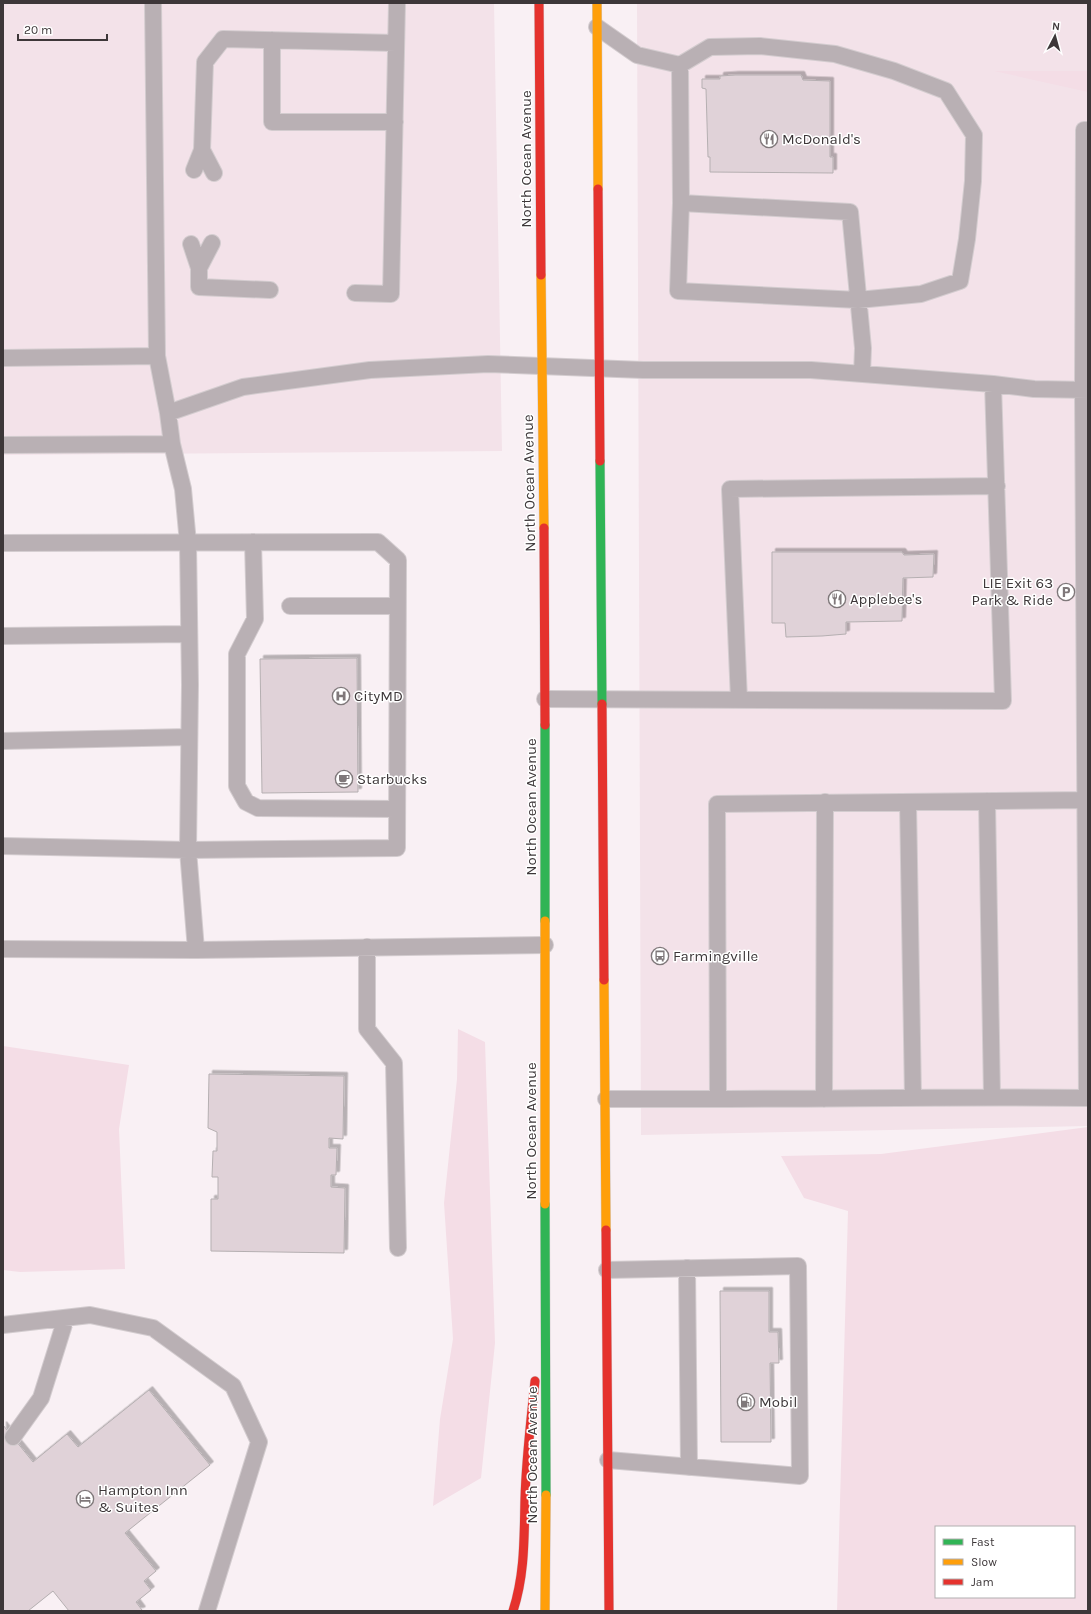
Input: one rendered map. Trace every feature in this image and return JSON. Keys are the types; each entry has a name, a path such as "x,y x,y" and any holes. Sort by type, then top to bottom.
{"highway":[{"name":"North Ocean Avenue","path":"539,3 546,945 545,1274 547,1449 545,1611"},
{"path":"597,3 609,1611"},
{"path":"513,1611 517,1601 522,1575 528,1450 545,1274"}],"lane":[{"path":"153,3 157,356 168,413 172,444 183,489 188,543 188,850 196,950"},
{"path":"355,293 391,294 397,3"},
{"path":"597,27 637,55 680,65 710,47 768,47 835,54 894,71 946,91 974,135 973,181 967,239 960,281 921,294 858,300 678,291 681,203 680,65"},
{"path":"194,170 202,150 204,62 223,39 396,43"},
{"path":"272,40 272,122 395,122"},
{"path":"606,1099 1087,1098 1084,130 1088,130"},
{"path":"202,150 214,173"},
{"path":"681,203 850,212 863,348 862,374"},
{"path":"199,268 212,243"},
{"path":"191,244 199,268 199,287 270,290"},
{"path":"3,358 157,356"},
{"path":"168,413 242,387 370,370 488,364 643,370 811,370 993,384 1034,389 1085,390"},
{"path":"545,699 1004,701 993,384"},
{"path":"3,445 172,444"},
{"path":"739,700 730,489 997,486"},
{"path":"253,542 255,619 237,654 237,786 246,802 258,808 397,810"},
{"path":"3,543 378,542 398,560 397,848 188,850 3,846"},
{"path":"290,606 397,606"},
{"path":"3,636 189,634"},
{"path":"3,741 189,738"},
{"path":"718,1099 717,804 1086,800"},
{"path":"987,801 992,1097"},
{"path":"824,1099 825,802"},
{"path":"908,802 913,1098"},
{"path":"3,949 196,950 546,945"},
{"path":"368,947 367,1029 394,1063 398,1248"},
{"path":"606,1270 798,1266 800,1476 608,1460"},
{"path":"687,1268 688,1467"},
{"path":"3,1325 90,1316 153,1328 233,1386 259,1442 206,1611"},
{"path":"13,1437 41,1398 66,1318"}],"shaded area":[{"path":"3,3 494,3 502,451 3,455"},
{"path":"637,3 1088,3 1088,1126 641,1135"},
{"path":"994,71 1088,71 1088,92"},
{"path":"458,1029 485,1042 495,1343 481,1478 433,1506 440,1419 453,1339 444,1203 457,1079"},
{"path":"3,1046 129,1065 119,1129 125,1269 20,1272 3,1270"},
{"path":"1088,1127 1088,1611 837,1611 848,1211 804,1198 781,1156 881,1154"}],"building":[{"name":"McDonald's","path":"801,75 803,80 830,81 830,157 833,157 833,173 710,172 710,157 708,157 706,89 702,88 702,79 720,79 720,76"},
{"name":"Applebee's","path":"772,552 902,552 904,555 934,554 933,577 903,578 902,621 846,622 846,634 786,637 785,623 772,623"},
{"path":"357,658 358,792 262,793 260,659"},
{"path":"209,1074 344,1076 343,1139 329,1138 329,1148 337,1148 336,1175 331,1175 331,1187 345,1188 344,1253 211,1251 211,1199 218,1199 218,1177 212,1177 213,1151 217,1151 217,1132 208,1128"},
{"name":"Mobil","path":"720,1291 769,1291 769,1332 778,1332 779,1363 770,1363 771,1442 721,1442"},
{"name":"Hampton Inn & Suites","path":"149,1390 210,1465 125,1533 156,1571 144,1581 151,1590 136,1602 142,1610 69,1611 53,1591 28,1611 3,1611 3,1425 33,1462 67,1434 78,1447"}],"traffic: fast":[{"path":"600,461 602,704"},
{"path":"545,725 545,921"},
{"path":"545,1204 546,1495"}],"traffic: slow":[{"path":"597,3 598,189"},
{"path":"541,275 544,528"},
{"path":"545,921 545,1204"},
{"path":"604,980 606,1230"},
{"path":"545,1611 546,1495"}],"traffic: jam":[{"path":"539,3 541,275"},
{"path":"598,189 600,461"},
{"path":"544,528 545,725"},
{"path":"602,704 604,980"},
{"path":"606,1230 609,1611"},
{"path":"513,1611 522,1570 526,1470 535,1381"}],"place":[{"name":"McDonald's","path":"769,139"},
{"name":"LIE Exit 63 Park & Ride","path":"1066,592"},
{"name":"Applebee's","path":"837,599"},
{"name":"CityMD","path":"341,696"},
{"name":"Starbucks","path":"344,779"},
{"name":"Farmingville","path":"660,956"},
{"name":"Mobil","path":"746,1402"},
{"name":"Hampton Inn & Suites","path":"85,1499"}]}
